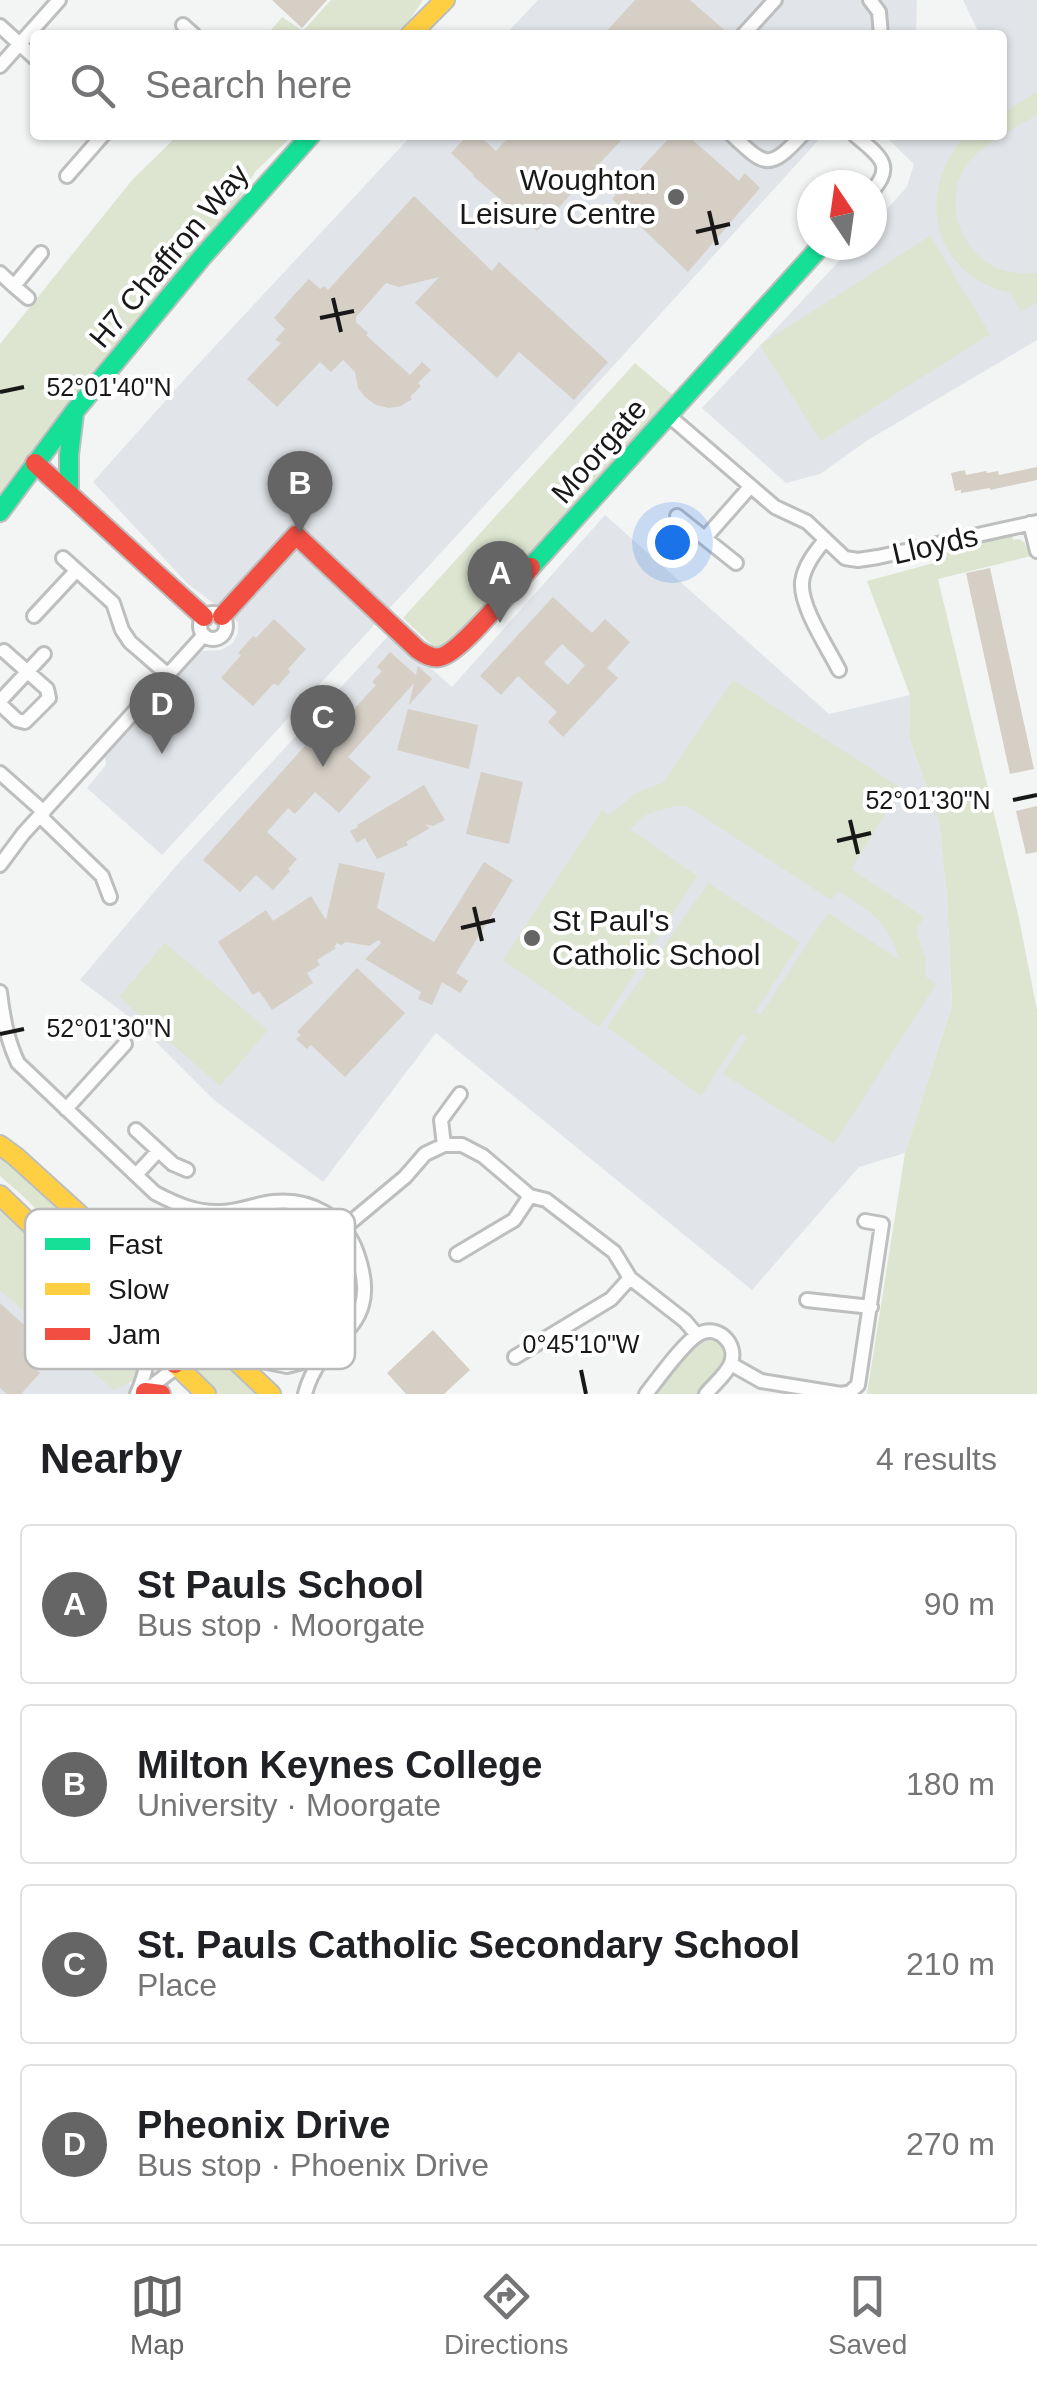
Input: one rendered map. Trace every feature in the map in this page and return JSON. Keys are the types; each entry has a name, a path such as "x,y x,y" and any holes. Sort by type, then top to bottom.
{"street":[{"path":"32,30 59,0"},
{"path":"414,30 429,9 445,0"},
{"path":"748,30 776,0"},
{"path":"870,0 878,12 880,30"},
{"path":"183,25 188,30"},
{"path":"0,26 30,53"},
{"path":"0,66 30,33"},
{"path":"67,176 98,140"},
{"name":"H7 Chaffron Way","path":"0,512 74,412 306,140"},
{"path":"737,140 756,158 768,161 786,153 798,140"},
{"path":"860,140 882,161 884,170"},
{"path":"14,286 42,254"},
{"name":"Moorgate","path":"210,622 296,535 418,650 429,658 442,658 459,646 550,548 808,260"},
{"path":"0,273 28,298"},
{"path":"69,494 74,412"},
{"path":"668,415 750,487 775,507 807,522 829,545 811,557 802,584 808,610 839,670"},
{"path":"0,865 210,622 35,463"},
{"path":"705,538 750,487"},
{"path":"676,516 736,563"},
{"path":"1034,522 1037,551"},
{"name":"Lloyds","path":"829,545 846,558 878,558 1034,522"},
{"path":"63,558 113,603 130,642 168,674"},
{"path":"34,616 76,571"},
{"path":"4,651 26,672 47,689 49,693 48,701 29,720 20,723 0,703 26,672 44,654"},
{"path":"0,773 102,876 110,897"},
{"path":"0,992 10,1048 18,1063 156,1193 192,1209"},
{"path":"66,1109 126,1044"},
{"path":"444,1145 441,1120 460,1094"},
{"path":"136,1130 173,1164 187,1170"},
{"path":"0,1145 73,1209"},
{"path":"355,1219 396,1185 425,1154 444,1145 462,1145 483,1156 530,1196 546,1200 614,1252 630,1278 685,1320 696,1335"},
{"path":"136,1175 158,1150"},
{"path":"0,1195 25,1219"},
{"path":"458,1254 514,1220 530,1196"},
{"path":"242,1209 272,1202 302,1203 318,1209"},
{"path":"731,1364 761,1381 841,1394 850,1392 860,1380 882,1224 865,1221"},
{"path":"355,1252 364,1292 355,1320"},
{"path":"515,1356 611,1299 630,1278"},
{"path":"807,1300 871,1307"},
{"path":"646,1394 696,1335 713,1331 724,1337 730,1348 731,1364 706,1394"},
{"path":"146,1393 172,1369"},
{"path":"180,1369 206,1394"},
{"path":"245,1369 271,1394"},
{"path":"304,1394 316,1369"}],"shaded area":[{"path":"538,0 917,0 916,30 510,30"},
{"path":"963,0 1037,0 1037,340 868,440 820,474 786,483 702,408 840,260 887,260 887,209 907,187 914,164 889,140 1007,140 1007,30 978,30"},
{"path":"407,140 818,140 162,855 87,788 106,765 105,757 199,651 221,650 233,643 238,622 188,584 93,482"},
{"name":"St Paul's Catholic School","path":"605,515 829,714 910,695 909,737 939,822 952,1006 905,1153 859,1167 752,1290 436,1033 323,1182 214,1100 136,1022 80,980 176,866 391,633 452,687"},
{"path":"0,1271 25,1292 25,1369 114,1369 140,1394 0,1394"}],"green space":[{"path":"331,0 423,0 402,30 304,30"},
{"path":"282,17 302,30 271,30"},
{"path":"1037,92 1037,115 1007,132 1007,110"},
{"path":"173,140 288,140 255,172 236,204 99,370 0,505 0,344 133,179"},
{"path":"962,140 994,140 974,156 960,178 956,193 959,224 965,238 985,261 999,269 1037,273 1037,302 1021,312 1012,293 985,284 949,252 936,208 939,184"},
{"path":"930,236 990,334 821,441 760,345"},
{"path":"635,363 676,398 445,649 434,647 403,618"},
{"path":"1012,535 1013,540 1024,542 1031,556 938,579 1037,1010 1037,1394 867,1394 905,1153 952,1006 939,822 909,737 910,695 867,581 934,563 929,553"},
{"path":"733,680 901,788 851,869 924,917 916,930 925,957 926,977 936,984 834,1144 723,1074 747,1037 742,1033 701,1096 607,1027 646,972 639,967 599,1027 503,960 602,811 609,815 636,793 664,782","holes":["687,806 831,900 838,891 860,905 883,926 900,960 828,913 760,1016 755,1012 800,943 708,883 661,951 652,946 697,876 630,829 647,814"]},
{"path":"165,943 268,1030 220,1086 119,997"},
{"path":"0,1156 58,1209 36,1209 0,1176"},
{"path":"0,1199 25,1224 25,1312 0,1290"},
{"path":"713,1338 722,1344 725,1358 698,1394 654,1394 696,1343"},
{"path":"90,1369 137,1369 133,1381 114,1390"},
{"path":"190,1369 233,1369 260,1394 216,1394"}],"building":[{"path":"272,0 327,0 302,28"},
{"path":"635,0 690,0 724,30 608,30"},
{"path":"463,140 484,140 496,151 506,140 621,140 537,231 451,153"},
{"path":"667,140 693,140 739,181 745,173 760,188 688,272 612,199"},
{"path":"414,196 492,271 499,262 608,362 574,400 519,352 497,378 415,303 439,277 399,287 386,283 356,317 366,335 410,375 422,362 431,370 418,383 421,386 412,399 401,406 376,405 365,397 358,388 355,372 343,360 331,372 320,362 277,407 247,379 281,343 275,340 285,329 274,318 293,296 309,279 320,289 324,286 328,290"},
{"path":"1037,467 1037,480 961,493 955,491 951,473 998,471 999,475"},
{"path":"990,568 1034,769 1010,774 966,573"},
{"path":"553,597 592,633 605,619 630,642 607,668 618,678 563,737 548,722 557,712 518,676 501,695 480,676","holes":["562,644 585,665 568,685 544,663"]},
{"path":"274,619 306,649 278,686 274,683 253,706 221,678 253,636 256,638"},
{"path":"390,652 416,675 418,666 432,679 409,705 414,683 348,757 371,777 339,813 315,792 295,814 288,808 267,832 297,859 273,890 256,875 240,892 203,860 336,711 345,719 376,685 372,682 382,671 377,667"},
{"path":"408,709 478,725 469,769 397,750"},
{"path":"481,772 523,782 509,844 466,834"},
{"path":"424,785 445,820 433,826 425,824 430,828 406,842 408,845 377,859 365,838 357,843 350,831"},
{"path":"1037,806 1037,852 1026,854 1016,811"},
{"path":"484,862 513,880 456,973 468,981 460,993 442,982 432,1005 418,999 421,992 365,959 381,943 379,940 369,946 337,943 336,948 317,960 320,965 307,973 313,983 272,1010 259,991 253,995 218,942 266,910 273,921 311,896 326,920 339,863 385,873 377,908 434,942"},
{"path":"357,968 405,1013 345,1077 311,1045 307,1049 296,1039 301,1035 297,1032"},
{"path":"0,1303 25,1326 25,1369 40,1373 21,1394 7,1394 0,1388"},
{"path":"433,1330 470,1370 444,1394 406,1394 387,1373"}],"traffic: fast":[{"path":"0,512 74,412 203,256 307,140"},
{"path":"531,567 808,260"},
{"path":"69,493 74,414"}],"traffic: slow":[{"path":"415,30 445,0"},
{"path":"0,1145 73,1209"},
{"path":"0,1195 25,1219"},
{"path":"180,1369 206,1394"},
{"path":"245,1369 271,1394"}],"traffic: jam":[{"path":"35,463 204,617"},
{"path":"222,616 296,535 418,650 440,657 474,632 531,567"},
{"path":"145,1392 161,1394"}],"place":[{"name":"Woughton Leisure Centre","path":"676,197"},
{"name":"Milton Keynes College","path":"300,533"},
{"name":"St Pauls School","path":"500,623"},
{"name":"Pheonix Drive","path":"162,754"},
{"name":"St. Pauls Catholic Secondary School","path":"323,767"},
{"name":"St Paul's Catholic School","path":"532,938"}]}
